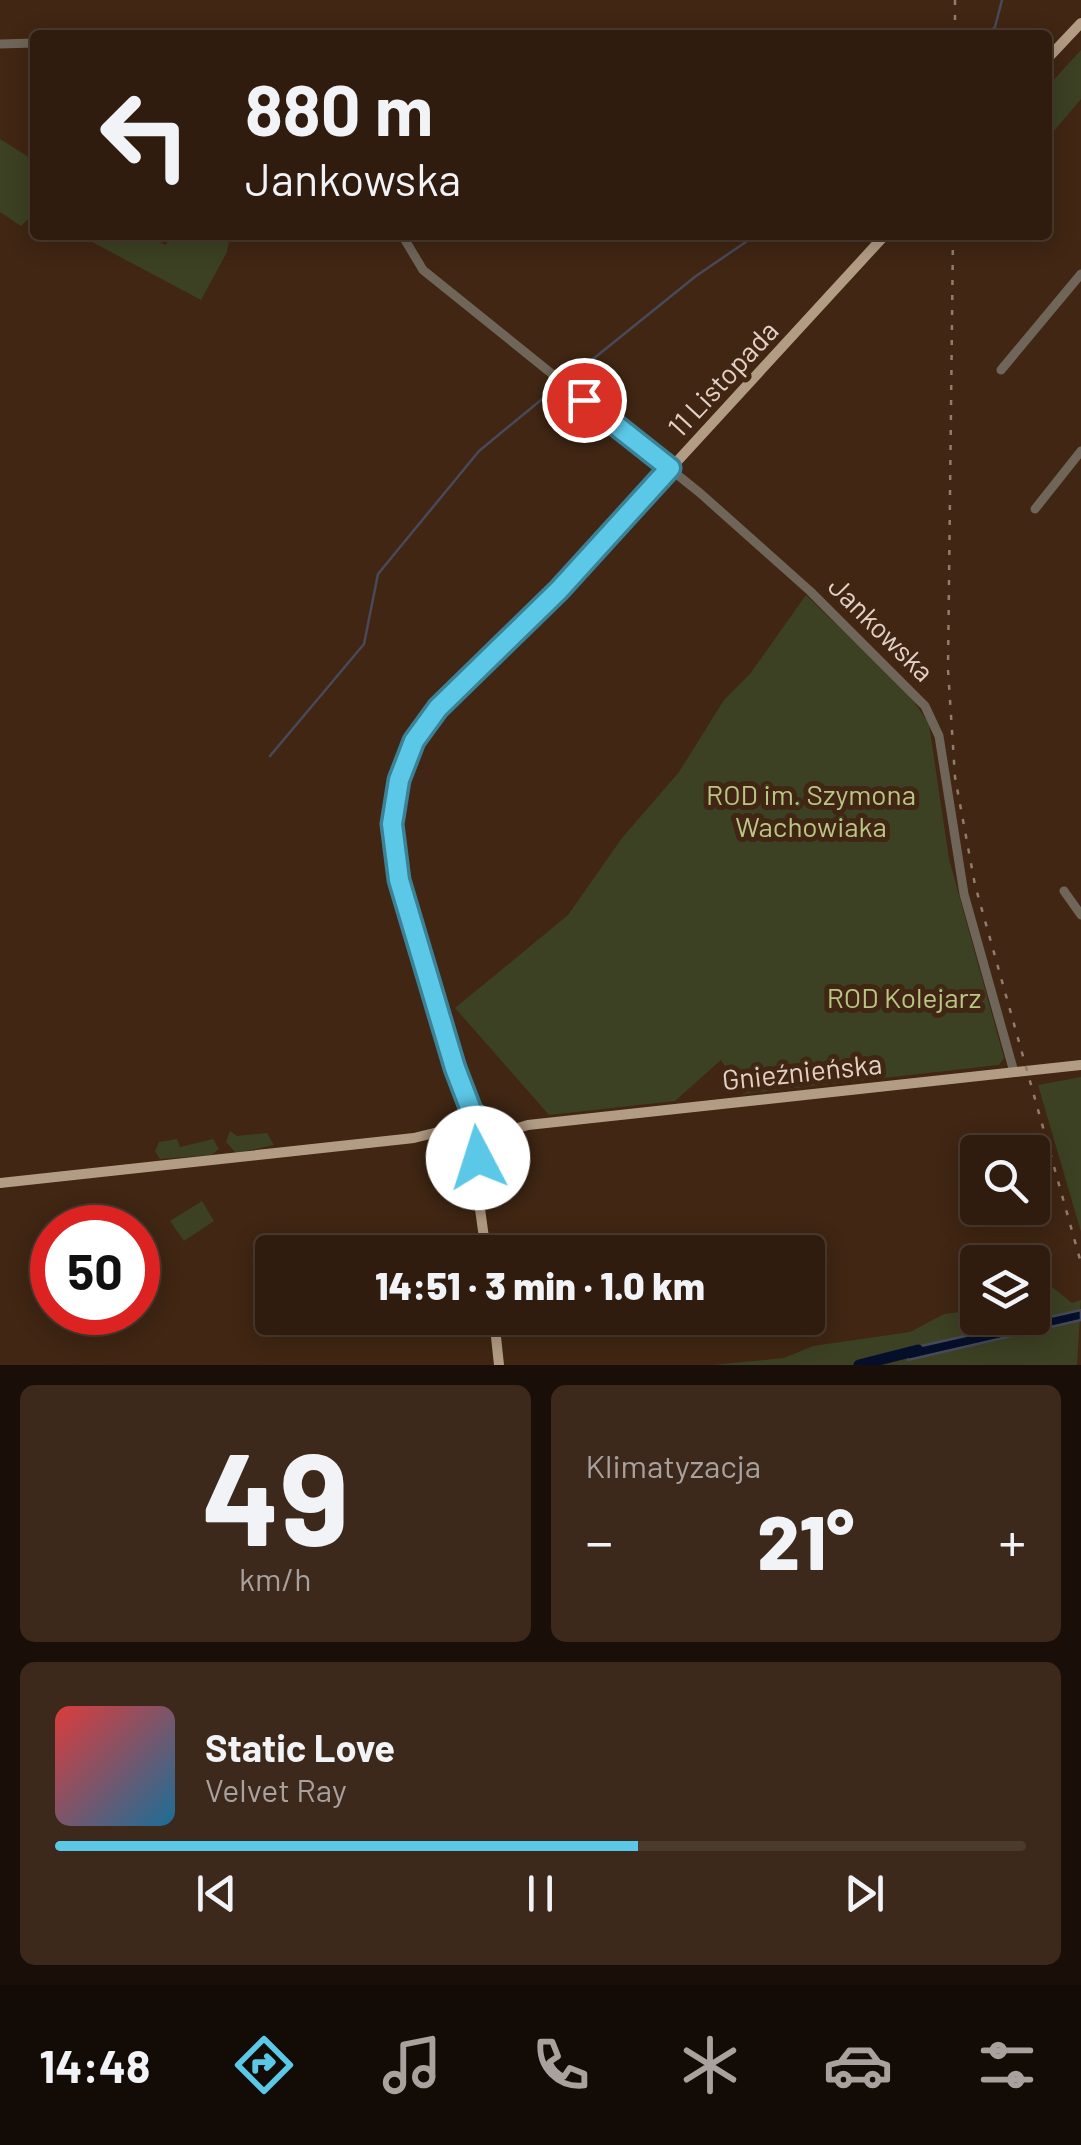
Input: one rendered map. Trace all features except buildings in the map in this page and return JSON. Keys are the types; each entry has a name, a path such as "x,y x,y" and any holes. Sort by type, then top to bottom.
{"main road":[{"path":"1052,54 1081,23"},
{"name":"11 Listopada","path":"463,1141 455,1068 394,857 393,813 402,770 438,708 559,590 880,240"},
{"name":"Gnieźnieńska","path":"462,1122 528,1125 1081,1065"},
{"name":"11 Listopada","path":"455,1068 481,1121"},
{"path":"481,1121 480,1200 484,1235"},
{"path":"414,1138 462,1122"},
{"name":"Gnieźnieńska","path":"463,1141 483,1140 528,1125"},
{"path":"0,1183 414,1138 463,1141 480,1200"},
{"path":"496,1335 499,1365"}],"street":[{"path":"0,44 30,43"},
{"name":"Jankowska","path":"405,240 423,270 670,468 810,591 898,676 932,716 941,746 958,870 1014,1072"},
{"path":"1001,370 1081,274"},
{"path":"1034,509 1081,451"},
{"path":"1064,891 1081,915"}],"green space":[{"path":"1081,50 1081,99 1052,133 1052,82"},
{"path":"0,139 30,158 30,217 21,226 0,212"},
{"path":"88,240 158,240 165,245 169,240 229,240 227,252 201,300"},
{"name":"ROD im. Szymona Wachowiaka","path":"806,595 909,694 929,724 949,859 1004,1058 999,1065 743,1094 721,1060 675,1101 549,1115 455,1008 568,915 622,838 679,772 724,700 750,674"},
{"path":"1081,1077 1081,1232 1038,1085"},
{"path":"230,1131 237,1136 267,1133 274,1145 236,1153 226,1142"},
{"path":"177,1139 180,1147 213,1139 219,1149 211,1155 160,1159 155,1151 159,1142"},
{"path":"202,1201 214,1221 184,1241 170,1221"},
{"path":"1050,1285 1072,1303 1081,1300 1077,1365 712,1365 784,1358 813,1346 910,1332 944,1314 960,1312 960,1335 1050,1335"}],"water":[{"path":"1081,1310 1081,1320 1050,1327 1050,1317"},
{"path":"970,1335 1016,1335 908,1360 906,1351"}],"waterway":[{"path":"991,30 1002,0"},
{"path":"567,380 696,276 749,240"},
{"path":"270,756 364,644 378,574 479,451 558,386"},
{"path":"859,1365 918,1350"}],"railway":[{"path":"955,0 955,30"},
{"path":"953,240 948,669 955,777 975,885 1081,1263"}],"route":[{"path":"478,1158 486,1126 471,1110 455,1068 399,880 393,846 394,802 410,750 438,708 559,590 670,468 584,400"}],"park label":[{"name":"ROD Kolejarz","path":"904,998"}]}
